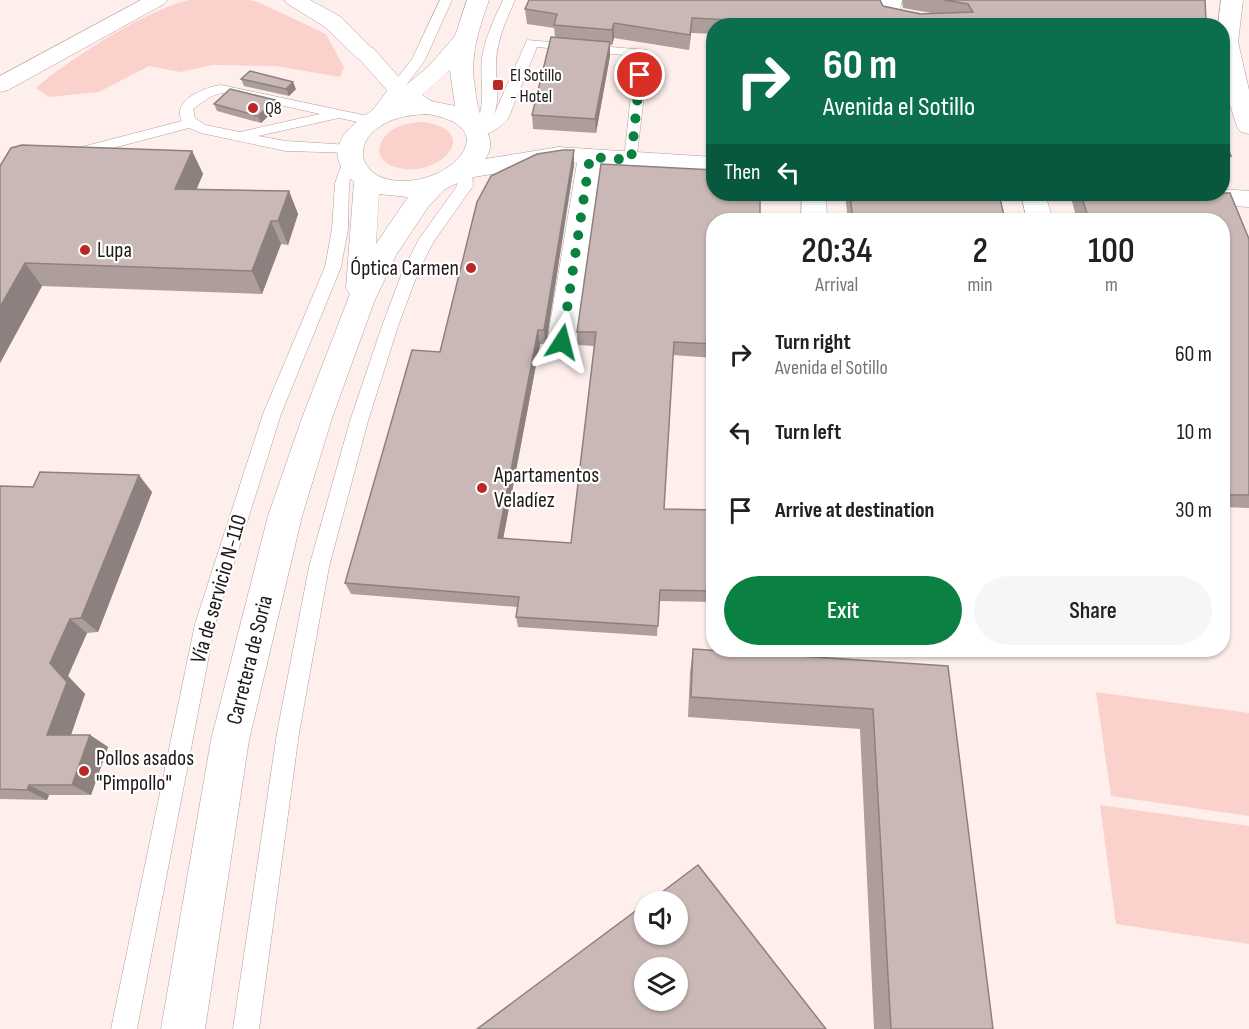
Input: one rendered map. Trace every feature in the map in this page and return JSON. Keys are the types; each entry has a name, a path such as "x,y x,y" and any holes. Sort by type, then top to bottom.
{"main road":[{"path":"0,85 157,0"},
{"path":"295,0 333,22 410,97 453,112 475,128 559,155"},
{"path":"465,170 479,150 461,79 460,61 463,41 478,0"},
{"path":"891,0 888,14 910,18"},
{"path":"1230,18 1232,0"},
{"path":"410,97 463,41"},
{"path":"365,53 378,118"},
{"path":"1230,77 1249,127"},
{"path":"410,97 412,108 378,118 354,139 356,163 398,189 435,185 465,170 559,155 706,165"},
{"path":"562,342 590,157"},
{"name":"Carretera de Soria","path":"356,163 360,302"},
{"name":"Carretera de Soria","path":"183,1029 232,729 285,516 317,418 360,302 384,253 419,201 435,185"},
{"path":"1230,198 1249,199"}],"lane":[{"path":"356,163 201,129 190,123 186,108 204,93 215,88 340,114 378,118 410,97 418,60 446,0"},
{"path":"475,128 490,111 489,60 493,36 508,0"},
{"path":"475,128 495,124 503,116 532,43 642,53 631,160"},
{"path":"237,136 340,114"},
{"path":"53,158 190,123"},
{"name":"Vía de servicio N-110","path":"124,1029 205,624 272,414 333,267 340,229 342,183 356,163"},
{"path":"246,1029 288,733 319,567 359,421 390,326 411,270 427,238 465,186 465,170"}],"shaded area":[{"path":"188,0 250,0 326,34 344,67 340,77 275,66 213,65 180,72 149,66 99,92 49,97 36,88 108,37 151,14"},
{"path":"423,122 442,127 451,135 453,144 448,153 439,161 426,167 411,169 395,167 382,158 379,152 380,146 387,134 403,125"},
{"path":"1096,692 1249,713 1249,816 1111,796"},
{"path":"1100,805 1249,826 1249,944 1116,924"}],"building":[{"path":"529,0 880,0 883,6 920,14 973,12 968,4 944,0 1205,0 1206,18 692,18 690,35 614,23 612,30 554,25 557,14 525,9"},
{"path":"551,37 610,42 595,119 532,115"},
{"path":"250,71 293,82 286,89 241,79"},
{"path":"230,89 275,100 258,116 214,104"},
{"path":"22,145 192,151 175,189 289,191 278,221 271,221 252,271 25,263 0,307 0,166 11,148"},
{"path":"574,150 544,330 538,330 498,538 571,543 596,332 577,332 601,164 706,170 706,201 760,201 760,213 706,213 706,344 674,342 664,509 706,510 706,591 660,590 658,626 516,617 519,597 345,583 412,350 440,352 477,202 491,176 537,154"},
{"path":"1230,193 1249,239 1249,495 1230,495 1230,213 1087,213 1083,201 1230,201"},
{"path":"851,201 1001,201 1003,213 852,213"},
{"path":"40,472 139,475 81,618 70,619 50,663 67,682 47,735 90,735 72,785 29,785 27,790 0,789 0,486 33,487"},
{"path":"693,649 706,650 706,657 813,657 948,666 993,1029 891,1029 873,709 691,697"},
{"path":"698,865 826,1029 477,1029 634,912 634,945 688,945 688,891 664,891"}],"place":[{"name":"El Sotillo - Hotel","path":"498,85"},
{"name":"Q8","path":"253,108"},
{"name":"Lupa","path":"85,250"},
{"name":"Óptica Carmen","path":"471,268"},
{"name":"Apartamentos Veladíez","path":"482,488"},
{"name":"Pollos asados \"Pimpollo\"","path":"84,771"}],"route":[{"path":"562,342 590,157 631,160 640,75"}]}
